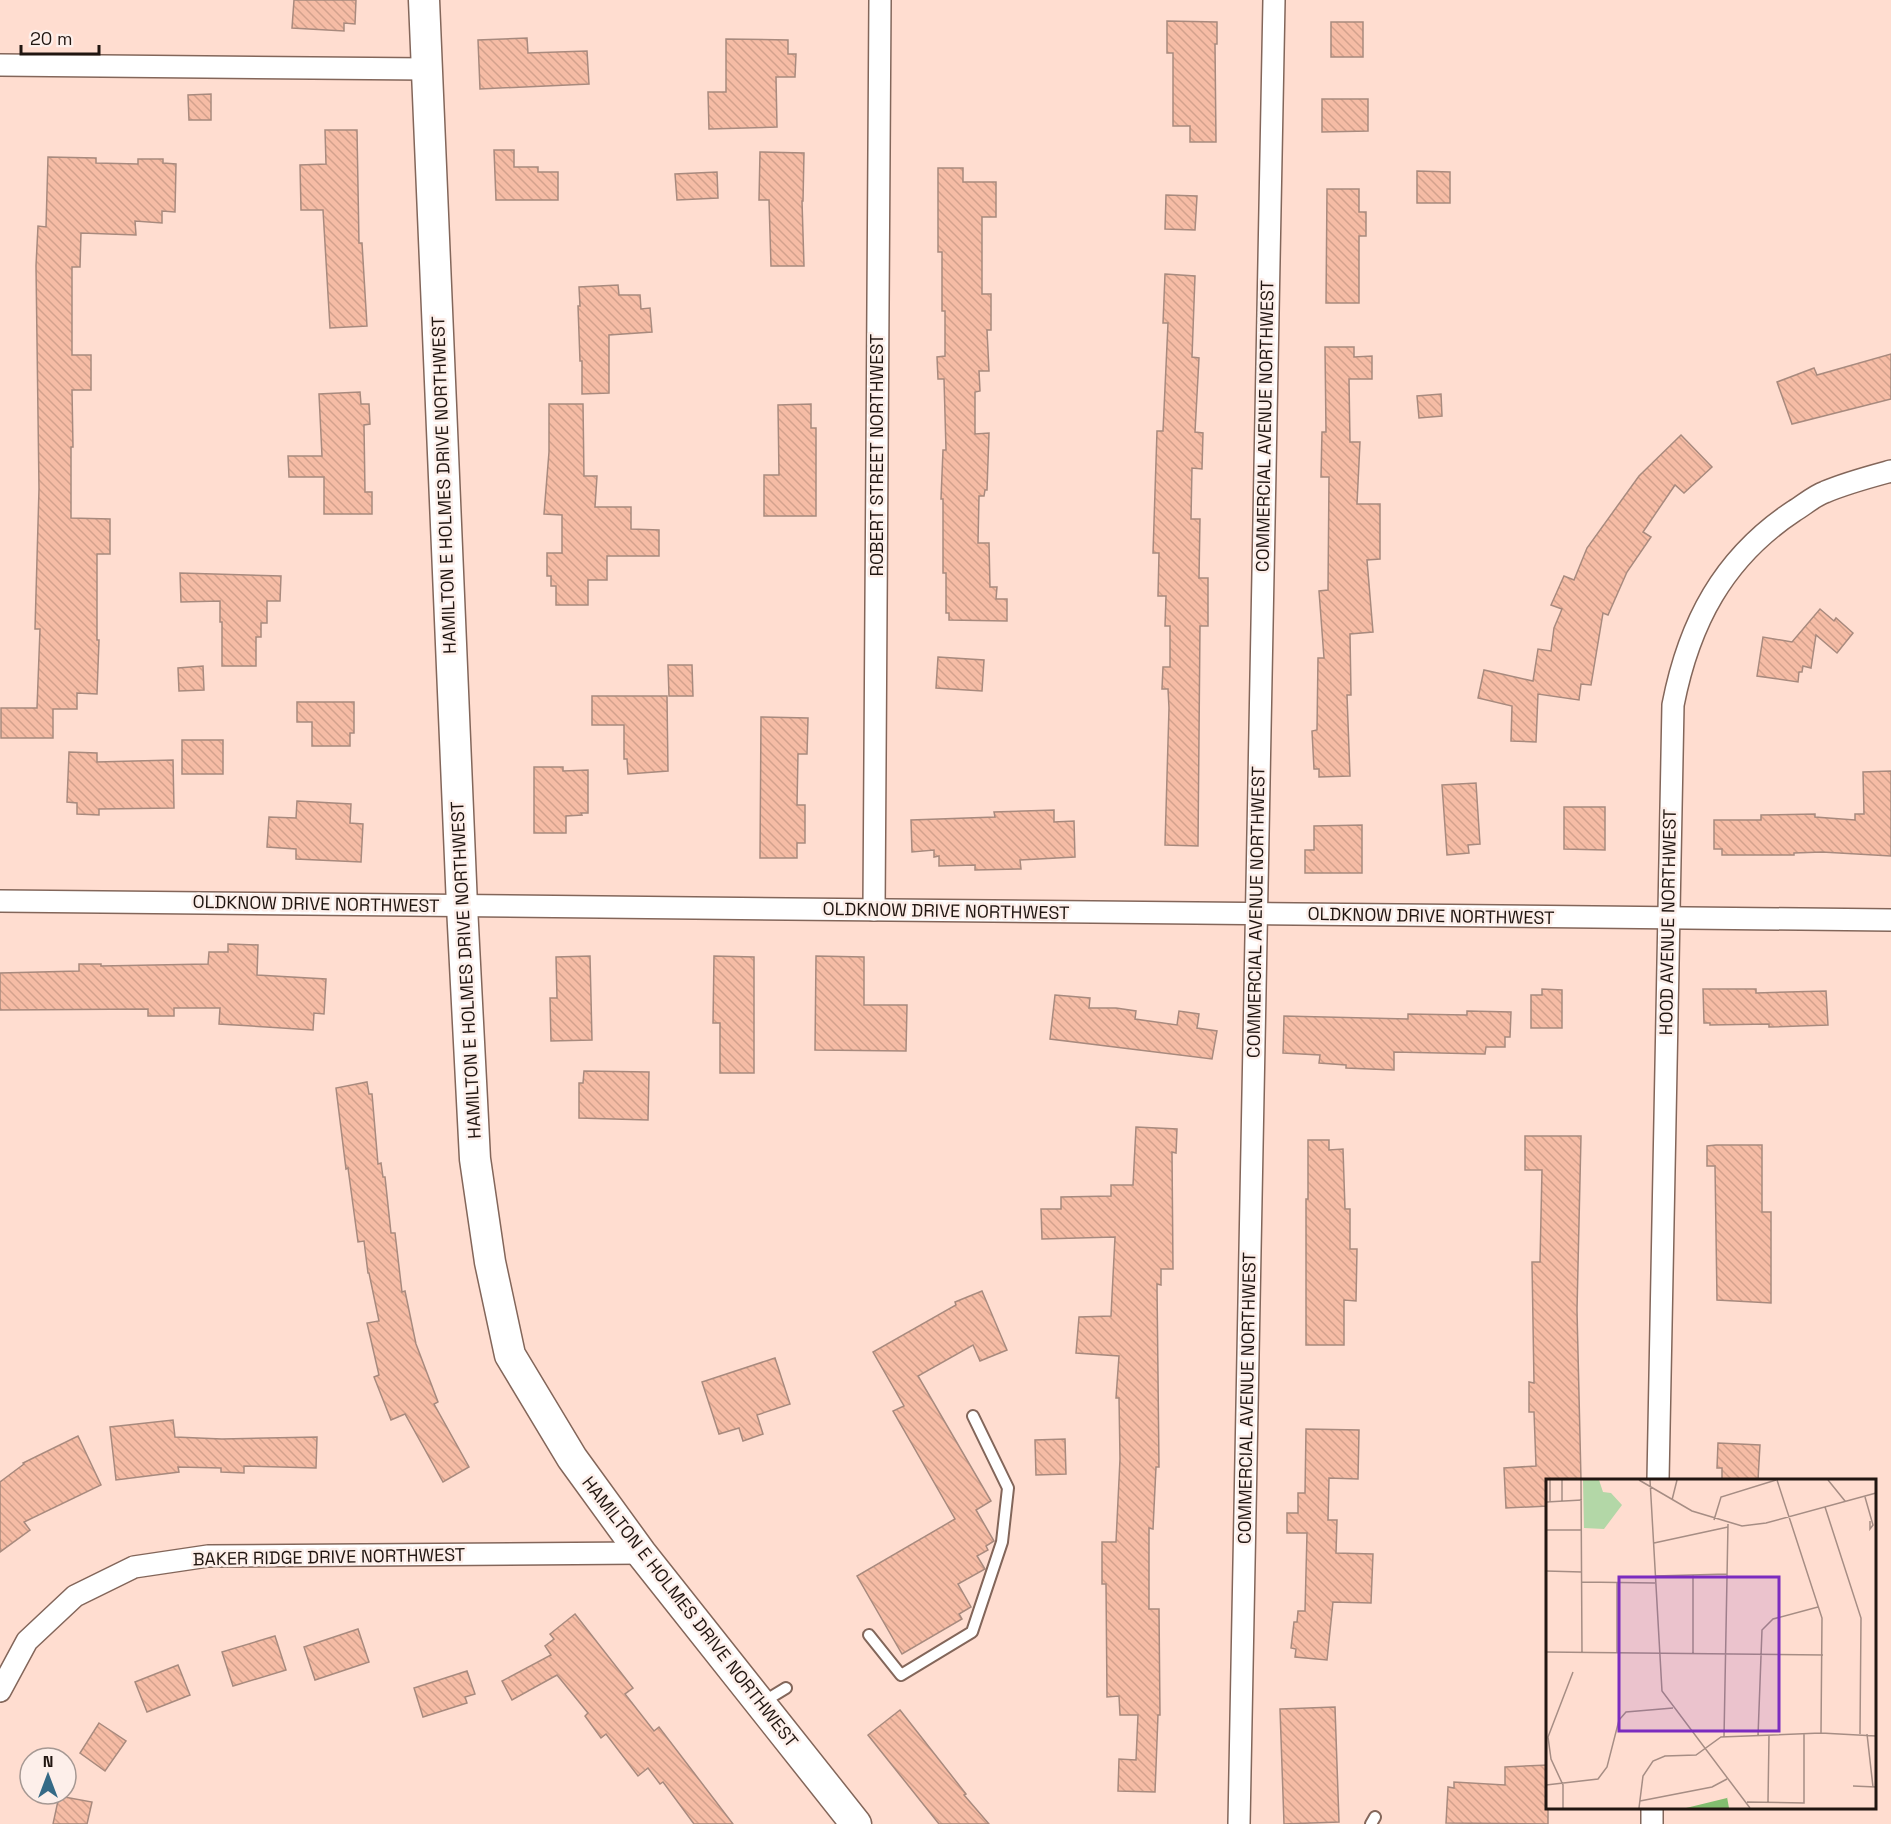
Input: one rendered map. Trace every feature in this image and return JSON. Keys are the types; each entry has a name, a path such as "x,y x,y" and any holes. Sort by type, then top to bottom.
{"main road":[{"name":"HAMILTON E HOLMES DRIVE NORTHWEST","path":"424,0 462,906 475,1159 490,1263 510,1354 572,1458 641,1553 760,1704 805,1752 856,1824"}],"street":[{"name":"ROBERT STREET NORTHWEST","path":"874,910 880,0"},
{"name":"COMMERCIAL AVENUE NORTHWEST","path":"1239,1824 1274,0"},
{"path":"0,65 427,69"},
{"name":"HOOD AVENUE NORTHWEST","path":"1658,1479 1673,705 1681,667 1695,626 1717,588 1743,553 1774,524 1823,492 1891,471"},
{"name":"OLDKNOW DRIVE NORTHWEST","path":"0,901 1891,920"},
{"name":"BAKER RIDGE DRIVE NORTHWEST","path":"0,1691 27,1641 75,1596 134,1567 208,1556 641,1553"}],"lane":[{"path":"869,1635 901,1676 972,1632 1002,1542 1008,1488 973,1416"},
{"path":"760,1704 786,1688"}],"building":[{"path":"294,0 356,0 355,24 344,23 344,31 292,28"},
{"path":"1167,21 1217,22 1217,44 1215,44 1216,142 1190,142 1190,126 1173,126 1173,53 1167,53"},
{"path":"1331,22 1363,22 1363,57 1331,57"},
{"path":"527,38 528,53 587,51 589,84 480,89 478,40"},
{"path":"726,39 788,40 788,54 796,54 795,77 776,77 777,127 709,129 708,92 726,92"},
{"path":"211,94 211,120 189,120 188,95"},
{"path":"1322,99 1368,99 1368,131 1322,132"},
{"path":"325,130 357,130 359,243 362,243 367,326 330,328 323,210 301,210 300,165 326,164"},
{"path":"494,150 514,150 514,167 538,167 538,172 558,172 558,200 496,200"},
{"path":"760,152 804,153 802,201 804,266 771,266 769,200 759,200"},
{"path":"48,157 96,158 96,163 138,164 138,159 163,159 163,163 176,164 175,212 162,211 162,223 135,221 136,235 81,233 80,267 72,267 72,355 91,355 91,390 72,390 71,518 110,519 110,554 97,554 97,640 99,640 97,694 77,693 77,709 53,709 53,738 1,738 1,708 37,708 40,629 35,629 39,489 36,266 38,226 46,227"},
{"path":"938,168 963,168 963,182 996,182 996,217 982,217 982,294 991,294 991,330 987,330 989,371 979,371 980,391 975,392 975,434 989,433 987,490 984,496 979,496 978,543 989,543 990,587 997,587 996,599 1007,599 1007,621 949,620 949,613 946,613 946,573 943,573 943,499 941,499 943,450 946,450 944,379 938,379 937,357 945,356 945,311 942,311 942,252 938,252"},
{"path":"1417,171 1450,172 1450,203 1417,203"},
{"path":"717,172 718,198 677,200 675,174"},
{"path":"1327,189 1359,189 1359,212 1366,212 1366,236 1359,236 1359,303 1326,303"},
{"path":"1166,195 1197,196 1195,230 1165,229"},
{"path":"1165,274 1195,276 1192,357 1199,358 1195,432 1203,433 1202,469 1192,468 1191,519 1200,519 1199,578 1208,578 1208,626 1200,626 1198,846 1165,845 1169,708 1168,689 1162,689 1163,667 1170,667 1170,626 1165,626 1166,596 1158,596 1159,553 1153,553 1157,431 1163,431 1168,323 1163,323"},
{"path":"618,285 619,295 640,295 641,309 650,308 652,332 609,335 609,393 582,394 579,287"},
{"path":"1325,347 1354,347 1354,357 1372,356 1372,379 1349,379 1350,442 1360,442 1357,504 1380,504 1380,559 1367,560 1373,632 1350,634 1351,695 1347,695 1350,776 1319,777 1319,769 1314,769 1312,731 1317,730 1318,658 1324,658 1319,591 1328,590 1329,477 1321,477 1322,432 1326,432"},
{"path":"1891,354 1891,399 1792,424 1777,382 1814,368 1817,375"},
{"path":"360,392 361,404 369,404 370,424 364,425 365,492 372,492 372,514 324,514 324,477 289,477 288,456 322,456 319,394"},
{"path":"1441,394 1442,416 1419,418 1417,396"},
{"path":"549,404 583,404 584,476 597,476 595,507 631,507 631,529 659,530 659,556 607,556 607,580 588,580 588,605 556,605 556,586 551,586 551,576 547,576 547,553 562,553 562,515 544,514 549,452"},
{"path":"811,404 811,428 816,428 816,516 764,516 764,475 779,475 778,405"},
{"path":"1681,435 1712,467 1684,493 1675,485 1643,532 1651,537 1627,572 1608,615 1603,613 1591,685 1581,684 1579,700 1538,694 1536,742 1511,741 1512,706 1478,698 1484,670 1533,681 1538,649 1551,651 1554,628 1562,609 1551,605 1564,576 1574,580 1587,548 1639,476"},
{"path":"180,573 281,576 280,601 267,601 267,623 261,623 261,637 256,637 256,666 222,666 220,601 181,602"},
{"path":"1820,609 1834,621 1836,618 1853,633 1837,653 1816,635 1811,668 1803,666 1802,672 1799,672 1798,682 1757,676 1763,637 1792,642"},
{"path":"938,657 984,660 982,691 936,688"},
{"path":"668,665 692,665 693,696 669,696"},
{"path":"203,666 204,690 179,691 178,668"},
{"path":"592,696 667,696 668,771 628,774 627,759 624,759 624,725 592,725"},
{"path":"297,702 354,702 354,733 350,733 350,746 312,746 312,722 297,722"},
{"path":"761,717 808,718 807,754 798,754 797,805 805,805 805,843 797,843 797,858 760,858"},
{"path":"182,740 223,740 223,774 182,774"},
{"path":"69,752 97,753 97,762 173,760 174,808 99,809 99,815 77,814 77,803 67,802"},
{"path":"534,767 563,767 563,771 588,770 588,813 566,816 566,833 534,833"},
{"path":"1891,771 1891,856 1822,852 1794,853 1794,855 1722,855 1722,849 1714,849 1714,820 1761,820 1761,815 1815,814 1815,817 1855,820 1855,814 1864,814 1863,772"},
{"path":"1476,783 1480,844 1468,845 1469,853 1447,855 1442,785"},
{"path":"297,801 351,804 350,823 363,824 361,862 296,859 296,849 267,847 269,817 296,818"},
{"path":"1564,807 1605,807 1605,850 1564,849"},
{"path":"1054,810 1054,822 1074,821 1075,857 1020,860 1021,869 975,870 975,865 939,866 939,856 934,857 934,850 912,852 911,820 995,817 994,812"},
{"path":"1362,825 1362,873 1305,873 1305,850 1314,850 1314,826"},
{"path":"228,944 258,945 257,975 326,979 324,1014 314,1013 313,1030 219,1024 220,1008 174,1008 174,1016 148,1016 148,1009 0,1010 0,973 79,971 79,964 101,964 101,966 208,964 209,952 228,952"},
{"path":"590,956 592,1040 551,1041 550,998 557,998 556,957"},
{"path":"714,956 754,957 754,1073 720,1073 720,1023 713,1023"},
{"path":"816,956 864,957 864,1005 907,1005 906,1051 815,1050"},
{"path":"1542,989 1562,990 1562,1028 1531,1028 1531,995 1542,995"},
{"path":"1703,989 1756,989 1756,993 1826,991 1828,1025 1769,1027 1769,1024 1710,1025 1710,1023 1704,1023"},
{"path":"1055,995 1090,998 1089,1008 1136,1011 1135,1019 1177,1025 1179,1011 1199,1014 1197,1028 1217,1031 1212,1059 1050,1039"},
{"path":"1467,1011 1511,1012 1510,1037 1505,1037 1505,1047 1486,1047 1485,1054 1394,1052 1394,1070 1346,1068 1346,1065 1319,1063 1320,1055 1283,1053 1284,1016 1408,1019 1408,1014 1467,1015"},
{"path":"584,1071 649,1072 648,1120 579,1118 579,1083 583,1083"},
{"path":"367,1082 369,1094 372,1094 378,1164 381,1163 383,1177 385,1177 391,1233 395,1233 402,1292 405,1291 416,1344 438,1402 434,1404 469,1467 443,1482 405,1414 391,1420 374,1377 379,1375 367,1323 379,1321 368,1273 364,1241 358,1242 336,1088"},
{"path":"1136,1127 1177,1129 1176,1153 1172,1152 1173,1269 1161,1269 1161,1285 1157,1284 1159,1467 1156,1467 1153,1529 1149,1528 1149,1609 1159,1609 1160,1715 1158,1715 1155,1792 1118,1791 1119,1759 1136,1760 1138,1715 1120,1715 1119,1696 1107,1697 1106,1584 1102,1584 1102,1542 1116,1542 1120,1459 1119,1398 1116,1398 1119,1356 1076,1353 1079,1317 1111,1316 1115,1237 1042,1239 1041,1209 1061,1209 1061,1197 1111,1196 1111,1185 1133,1185"},
{"path":"1525,1136 1581,1136 1577,1310 1581,1479 1546,1479 1546,1506 1506,1508 1504,1468 1536,1466 1534,1412 1529,1412 1529,1382 1534,1383 1532,1262 1540,1262 1542,1170 1525,1170"},
{"path":"1308,1140 1329,1140 1329,1150 1343,1149 1345,1209 1350,1209 1350,1249 1357,1249 1356,1301 1344,1300 1344,1345 1306,1345"},
{"path":"1762,1145 1762,1212 1771,1212 1771,1303 1717,1300 1715,1166 1707,1166 1707,1146"},
{"path":"982,1291 1007,1350 980,1361 973,1345 918,1376 991,1501 976,1510 994,1541 986,1546 988,1550 977,1556 985,1569 958,1584 971,1607 959,1614 962,1619 902,1654 857,1576 955,1519 893,1411 904,1406 873,1352 956,1305 955,1302"},
{"path":"775,1358 790,1404 757,1415 763,1434 743,1441 739,1428 719,1434 702,1382"},
{"path":"173,1420 175,1437 222,1439 317,1437 316,1468 244,1466 244,1473 221,1472 221,1468 178,1467 179,1472 116,1480 110,1427"},
{"path":"1306,1429 1359,1430 1358,1479 1329,1478 1328,1520 1337,1520 1336,1553 1373,1554 1371,1603 1333,1602 1327,1660 1295,1657 1296,1649 1291,1648 1294,1622 1297,1622 1298,1611 1305,1611 1307,1533 1287,1533 1287,1513 1298,1513 1298,1493 1305,1493"},
{"path":"78,1436 101,1485 24,1522 30,1530 0,1552 0,1482 23,1463"},
{"path":"1065,1439 1066,1474 1036,1475 1035,1440"},
{"path":"1718,1443 1760,1445 1758,1479 1722,1479 1722,1468 1717,1468"},
{"path":"575,1614 633,1688 625,1694 654,1731 659,1727 733,1824 694,1824 663,1782 660,1784 648,1768 638,1776 606,1734 601,1738 585,1716 588,1713 557,1675 512,1700 502,1681 551,1655 545,1646 554,1639 550,1634"},
{"path":"358,1629 369,1662 315,1680 304,1647"},
{"path":"275,1636 286,1670 233,1686 222,1652"},
{"path":"178,1665 190,1695 147,1712 135,1682"},
{"path":"467,1671 475,1694 465,1697 467,1703 423,1717 414,1688"},
{"path":"1335,1707 1339,1822 1284,1824 1280,1709"},
{"path":"900,1710 966,1794 964,1795 989,1824 939,1824 868,1735"},
{"path":"99,1723 126,1741 105,1771 80,1753"},
{"path":"1546,1765 1548,1824 1446,1823 1448,1787 1454,1788 1454,1782 1505,1785 1505,1767"},
{"path":"78,1799 92,1802 87,1824 53,1824 57,1806 78,1806"}]}
